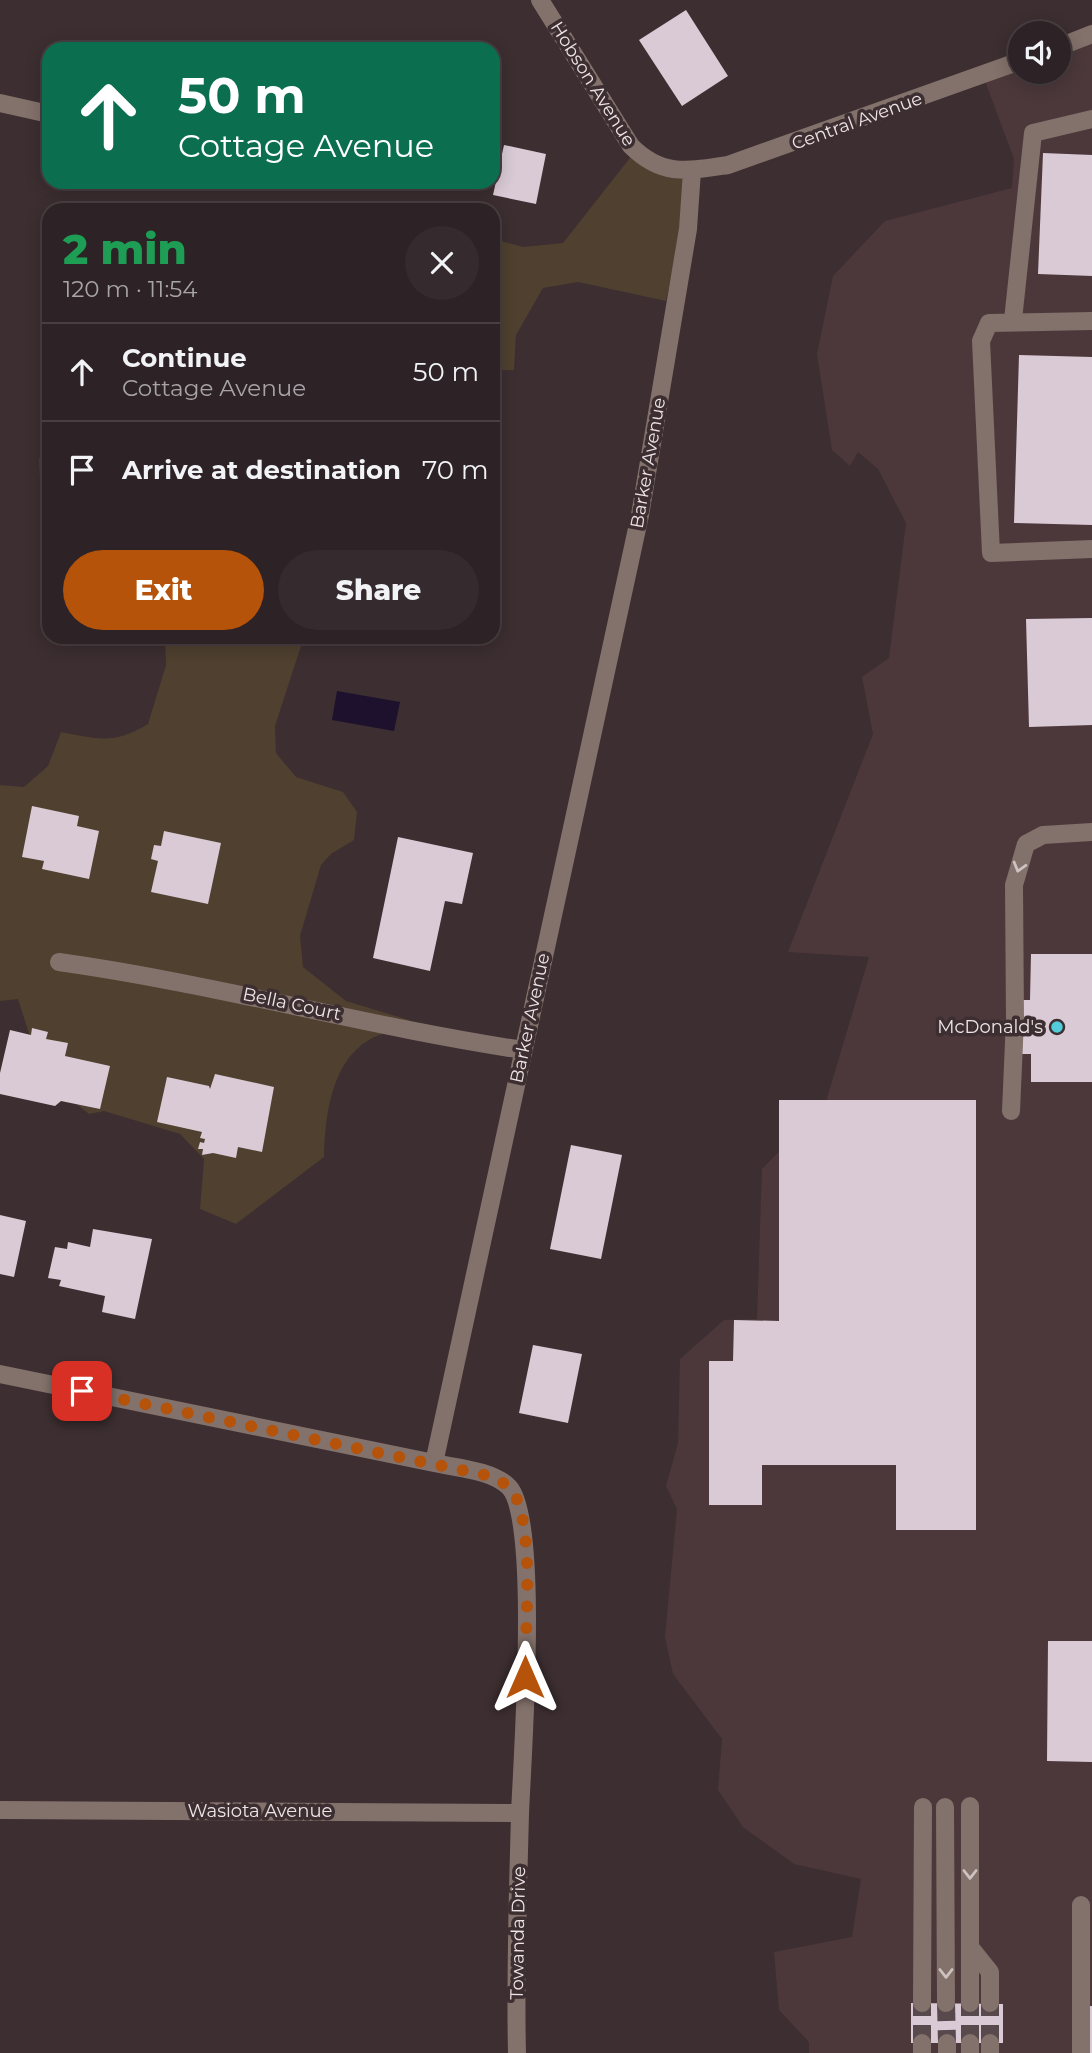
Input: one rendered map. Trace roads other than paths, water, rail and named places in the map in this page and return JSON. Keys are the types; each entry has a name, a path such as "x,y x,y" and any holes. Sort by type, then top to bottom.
{"street":[{"name":"Hobson Avenue","path":"540,0 631,146 648,163 667,169 692,171"},
{"path":"1071,42 1092,34"},
{"name":"Central Avenue","path":"692,171 728,165 776,150 1008,65"},
{"path":"0,103 42,112"},
{"path":"1013,320 1033,133 1092,119"},
{"name":"Barker Avenue","path":"434,1463 640,515 688,229 692,171"},
{"path":"1092,321 1013,320 989,323 981,341 992,552 1092,549"},
{"path":"1011,1111 1015,1019 1014,885 1026,844 1043,835 1092,832"},
{"name":"Bella Court","path":"59,962 155,975 458,1041 523,1050"},
{"path":"0,1377 434,1463 495,1477 510,1488 519,1504 525,1555 525,1701 520,1812"},
{"path":"970,1806 970,2003"},
{"path":"922,2003 923,1807"},
{"path":"945,1807 946,2003"},
{"name":"Wasiota Avenue","path":"0,1810 520,1812"},
{"name":"Towanda Drive","path":"517,2053 520,1812"},
{"path":"1081,1905 1081,2053"},
{"path":"970,1947 990,1972 990,2003"}],"tunnel":[{"path":"922,2003 922,2043"},
{"path":"946,2003 947,2043"},
{"path":"970,2003 970,2043"},
{"path":"990,2003 990,2043"}],"place":[{"name":"McDonald's","path":"1057,1027"}]}
